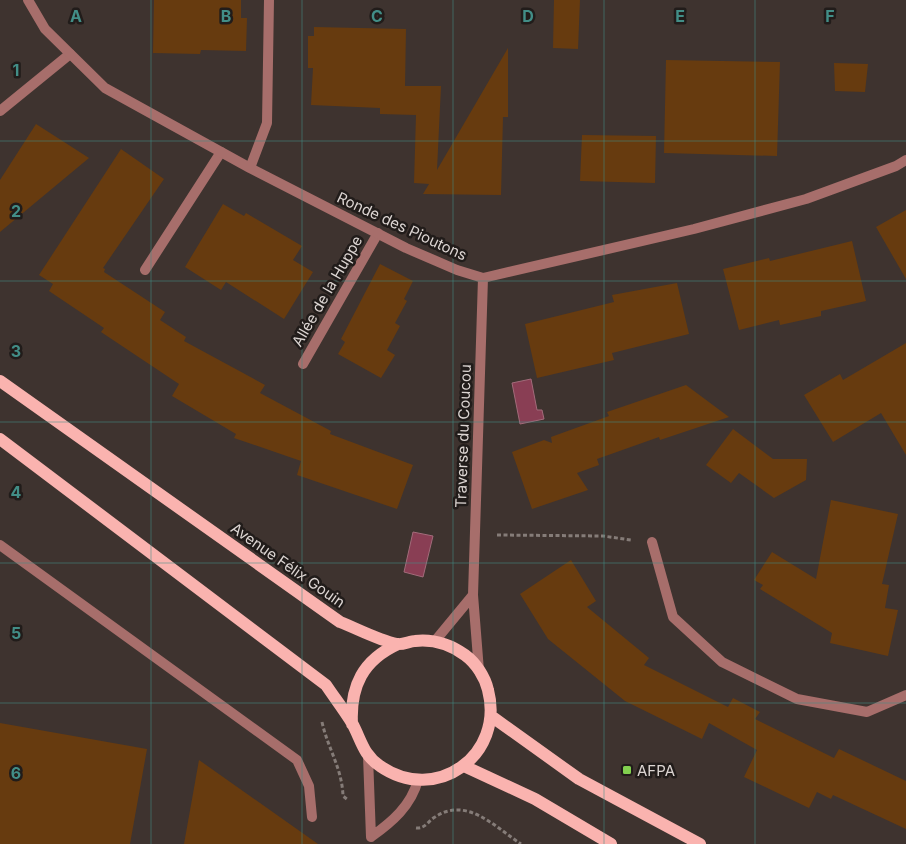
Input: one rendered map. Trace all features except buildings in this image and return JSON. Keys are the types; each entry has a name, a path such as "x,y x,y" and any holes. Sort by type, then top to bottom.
{"main road":[{"name":"Avenue Félix Gouin","path":"0,381 340,622 398,644 416,640 435,642 452,647 468,657 480,671 487,684 492,716"},
{"path":"0,439 326,685 352,724 359,742 368,756 379,766 398,776 418,780 438,778 464,766 484,742 492,716 579,779 700,844"},
{"path":"352,724 351,704 358,681 372,660 384,650 398,644"},
{"path":"464,766 535,799 611,844"}],"street":[{"name":"Ronde des Pioutons","path":"28,0 45,29 105,88 250,168 378,233 457,270 483,278"},
{"path":"250,168 266,123 269,0"},
{"path":"0,111 70,54"},
{"path":"145,270 221,152"},
{"path":"483,278 684,231 806,199 896,166 906,160"},
{"name":"Allée de la Huppe","path":"303,364 378,233"},
{"name":"Traverse du Coucou","path":"480,671 473,595 483,278"},
{"path":"0,445 14,448"},
{"path":"652,542 673,616 722,662 797,699 867,712 906,695"},
{"path":"3,548 297,760 309,786 312,817"},
{"path":"435,642 473,595"},
{"path":"368,756 370,840"},
{"path":"370,840 396,819 415,791 418,780"}],"path":[{"path":"496,535 603,536 652,542"},
{"path":"322,719 327,744 342,777 344,796 353,804"},
{"path":"418,829 447,810 462,809 475,812 521,844"}],"shaded area":[{"path":"531,379 537,410 542,410 544,419 520,424 512,383"},
{"path":"413,532 433,536 423,577 404,572"}],"place":[{"name":"AFPA","path":"627,770"}]}
